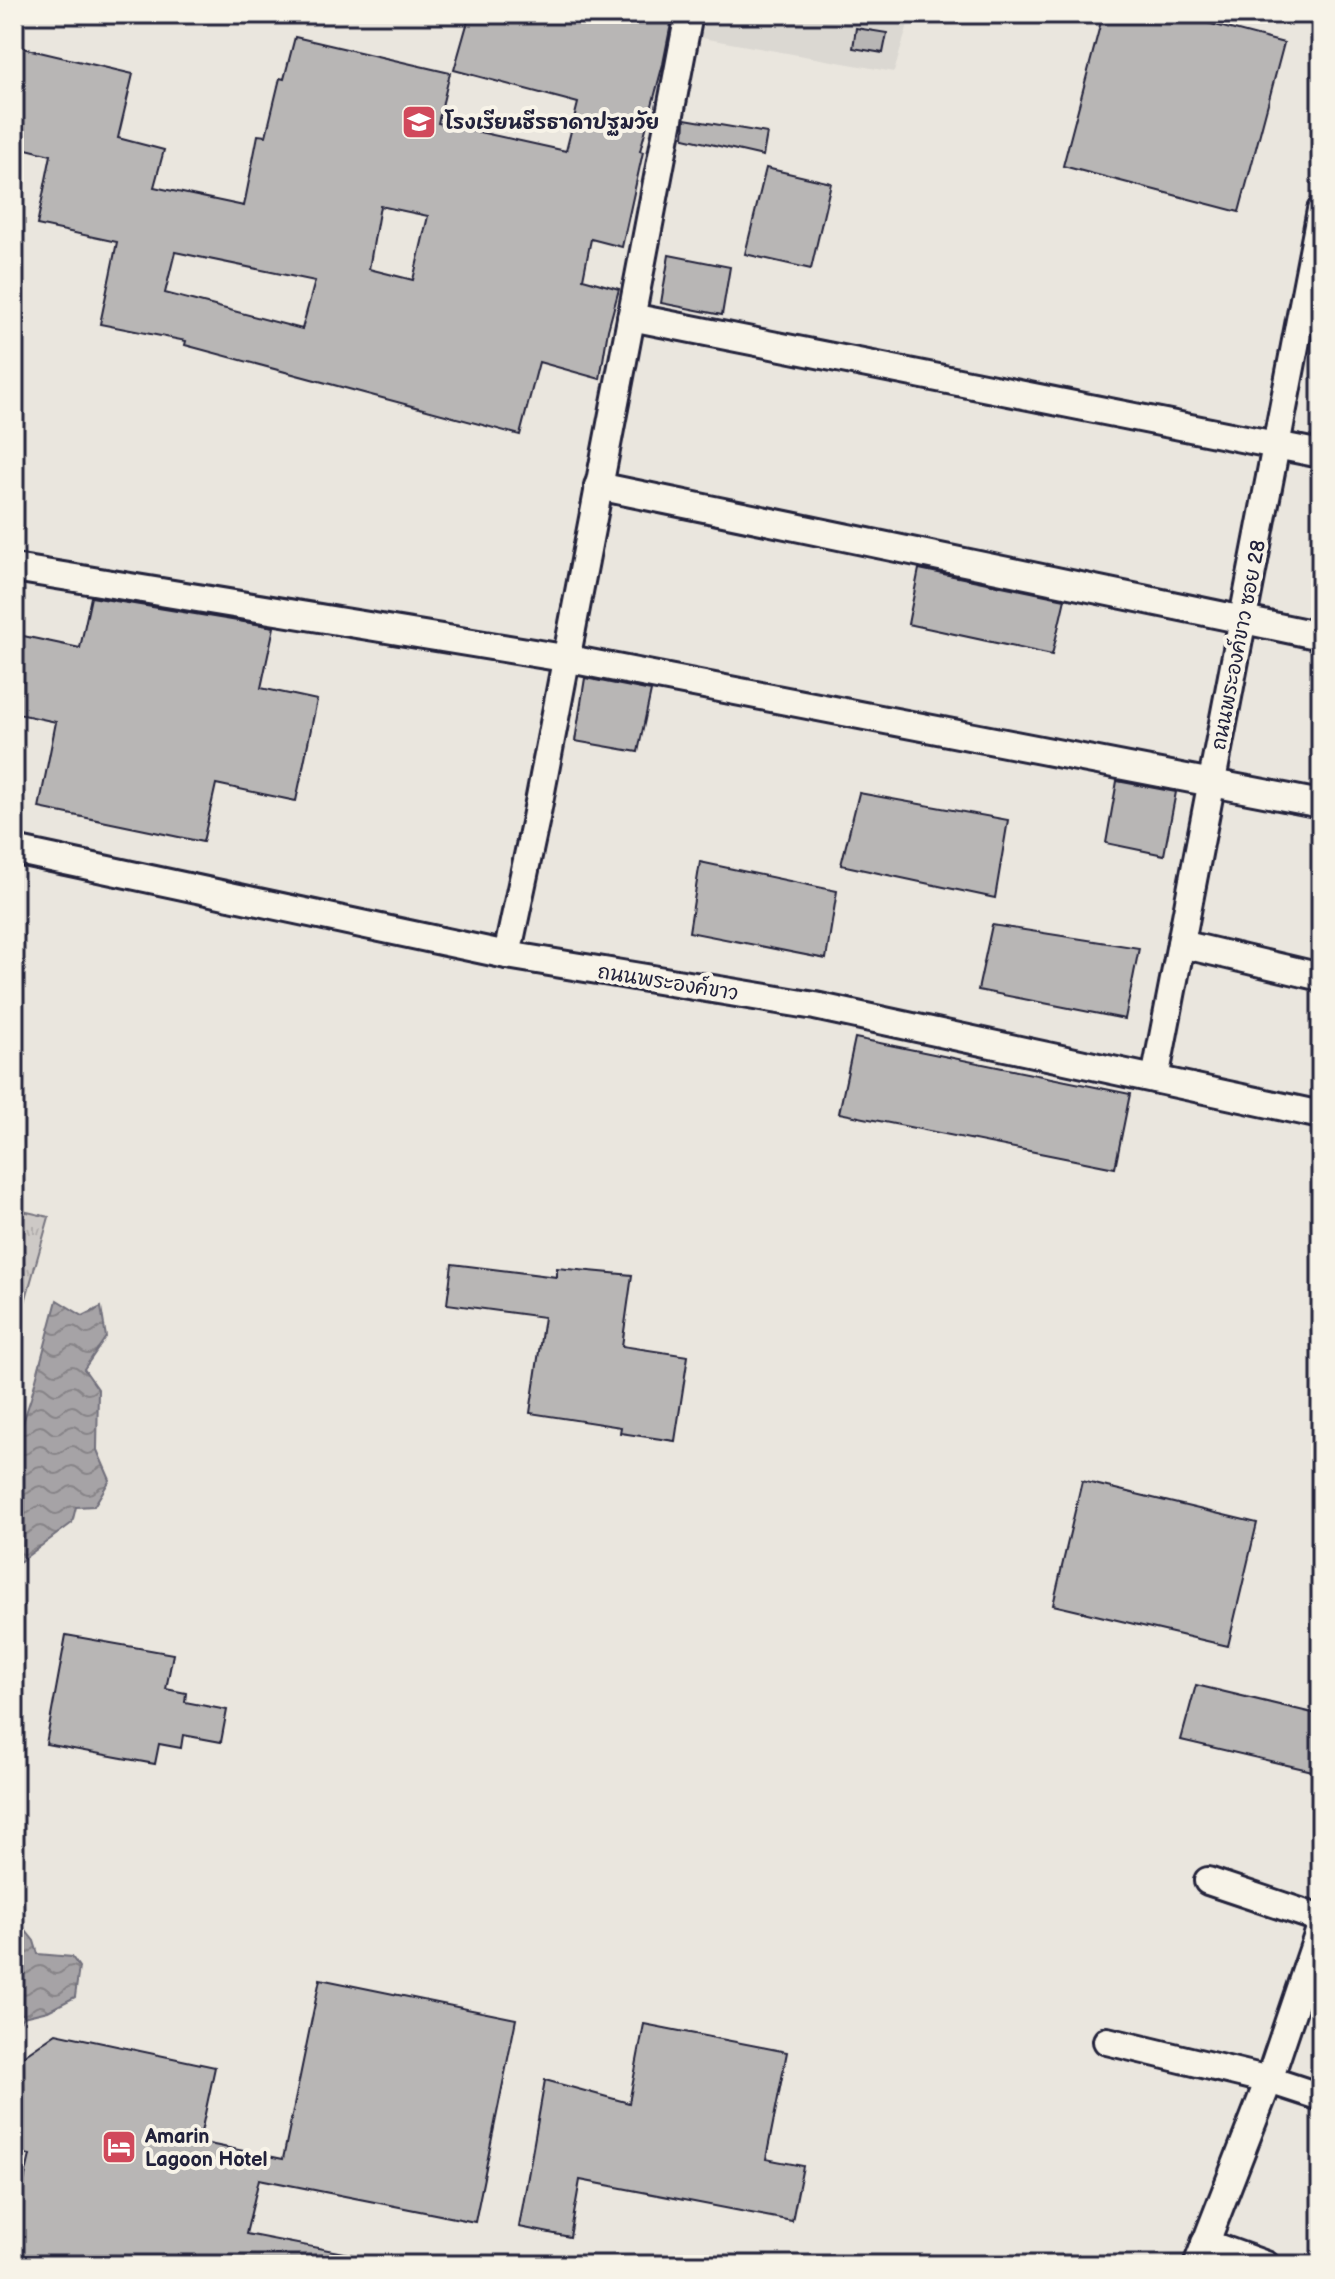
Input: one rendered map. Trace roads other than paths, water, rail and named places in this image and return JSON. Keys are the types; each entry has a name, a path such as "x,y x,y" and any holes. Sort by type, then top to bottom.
{"street":[{"path":"507,955 536,818 564,658 689,14"},
{"name":"ถนนพระองค์ขาว ซอย 28","path":"1155,1079 1276,445 1314,284 1321,210"},
{"path":"631,317 1321,454"},
{"path":"598,486 1321,636"},
{"path":"14,568 564,658 1321,804"},
{"name":"ถนนพระองค์ขาว","path":"14,850 507,955 815,1006 1321,1115"},
{"path":"1181,944 1321,977"},
{"path":"1208,1881 1321,1919"},
{"path":"1266,2265 1201,2254 1269,2080 1321,1926"},
{"path":"1107,2041 1269,2080 1321,2097"}],"water":[{"path":"57,1300 83,1316 101,1307 106,1337 84,1369 98,1389 97,1450 110,1480 94,1506 76,1507 72,1523 14,1566 14,1450"},
{"path":"14,1930 26,1931 34,1941 38,1954 72,1957 79,1967 75,1997 48,2011 23,2017 14,2029"}],"place":[{"name":"โรงเรียนธีรธาดาปฐมวัย","path":"419,122"},
{"name":"Amarin Lagoon Hotel","path":"119,2147"}]}
